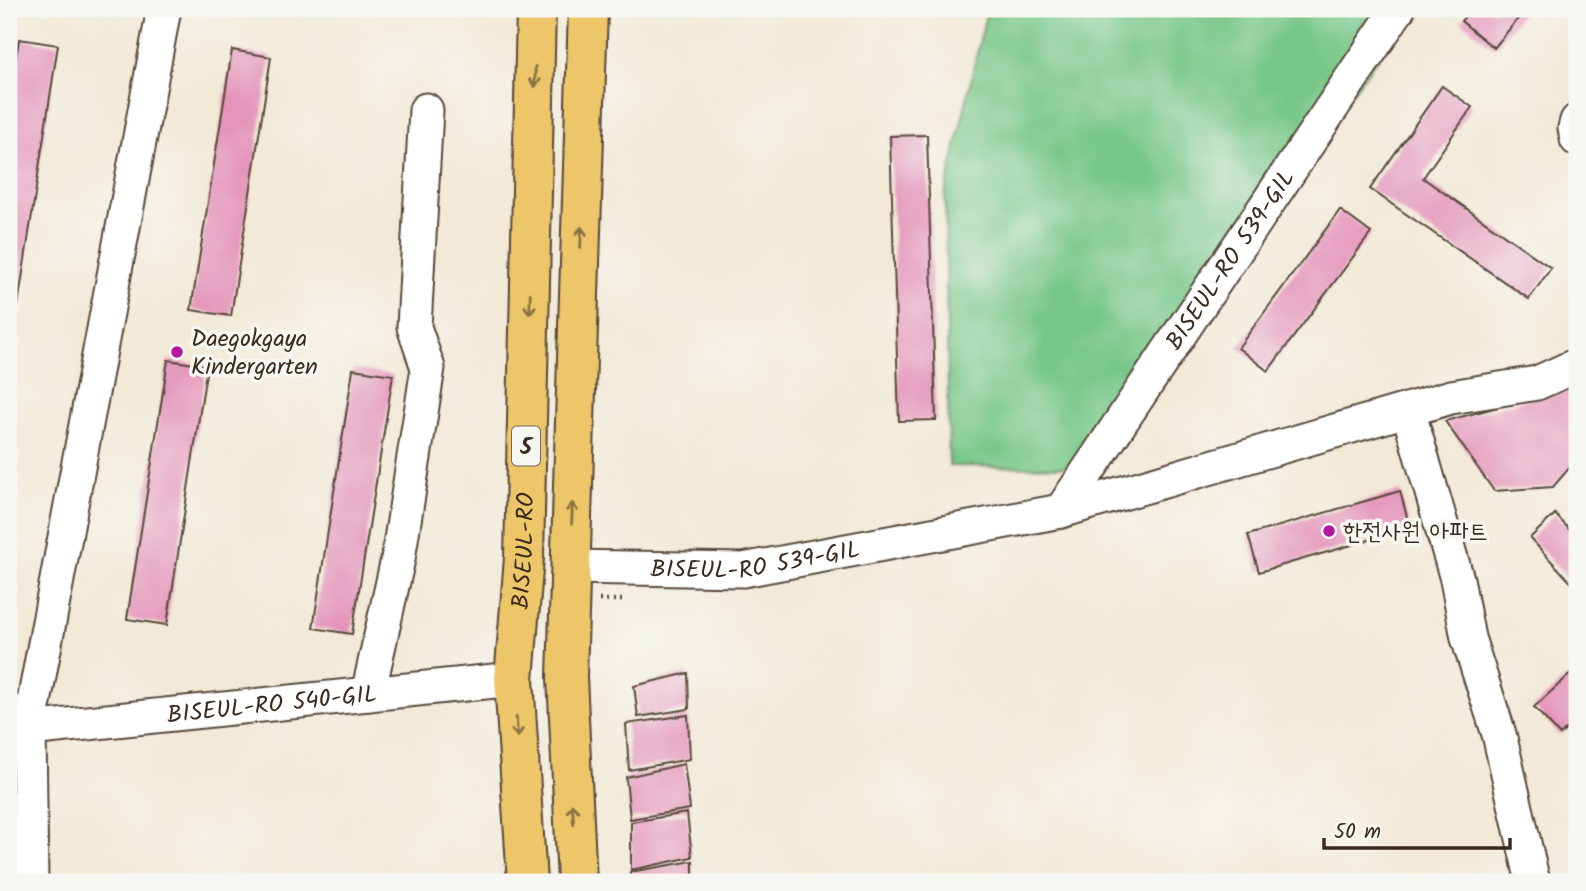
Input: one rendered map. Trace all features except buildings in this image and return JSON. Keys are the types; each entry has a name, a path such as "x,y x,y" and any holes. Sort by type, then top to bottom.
{"main road":[{"name":"BISEUL-RO","path":"527,882 514,679 524,558 536,9"},
{"name":"BISEUL-RO","path":"577,882 566,677 588,9"}],"street":[{"path":"31,882 19,720 164,9"},
{"name":"BISEUL-RO 539-GIL","path":"1061,511 1398,9"},
{"path":"368,694 398,559 428,368 414,327 426,110"},
{"path":"1577,121 1577,139"},
{"name":"BISEUL-RO 539-GIL","path":"570,566 743,570 1061,511 1451,397 1537,383 1577,365"},
{"path":"1408,410 1457,579 1468,638 1499,734 1533,882"},
{"name":"BISEUL-RO 540-GIL","path":"19,720 368,694 514,679"}],"green space":[{"path":"987,9 1415,9 1069,467 949,466 945,195"}],"place":[{"name":"Daegokgaya Kindergarten","path":"177,352"},
{"name":"한전사원 아파트","path":"1329,531"}]}
